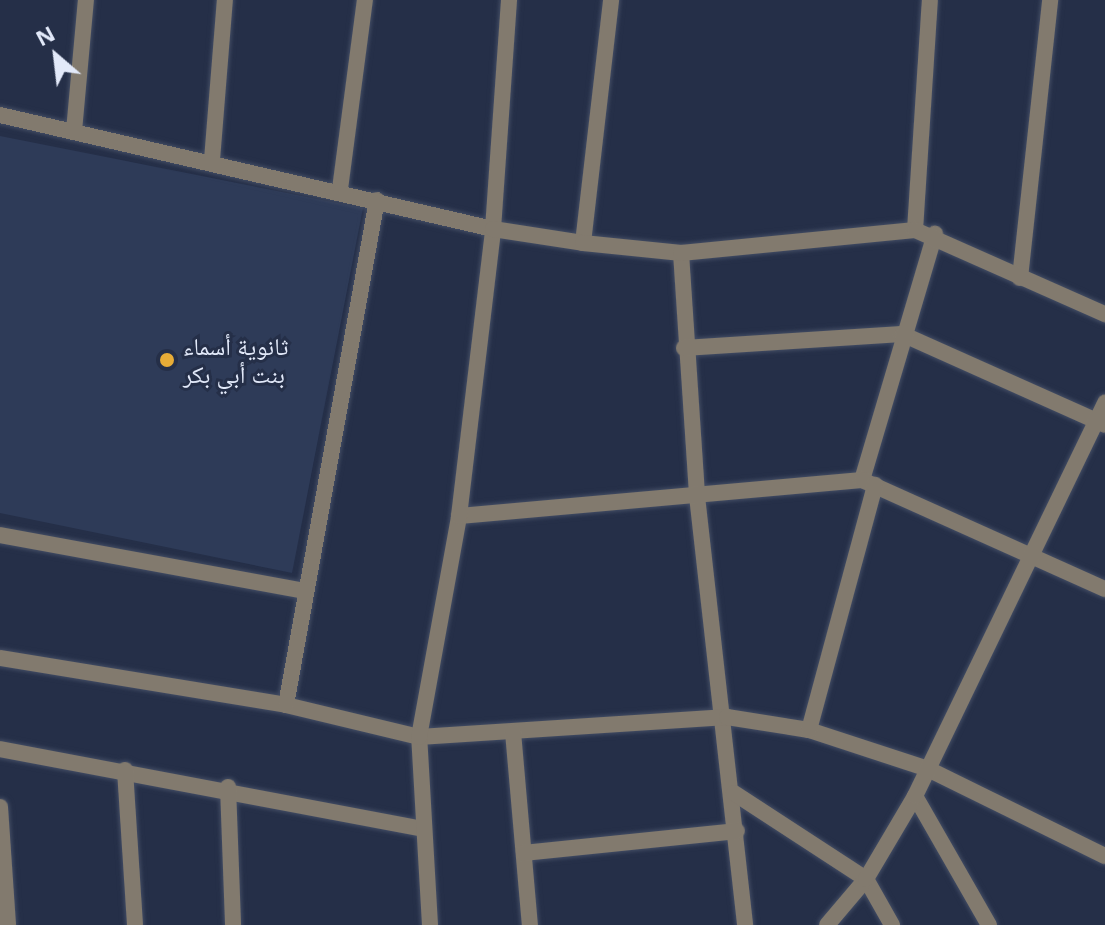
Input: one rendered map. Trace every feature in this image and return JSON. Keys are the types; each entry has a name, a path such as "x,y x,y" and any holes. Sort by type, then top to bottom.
{"street":[{"path":"74,131 86,0"},
{"path":"212,160 225,0"},
{"path":"340,189 365,0"},
{"path":"430,925 419,737 459,516 493,229 509,0"},
{"path":"583,243 611,0"},
{"path":"915,230 930,0"},
{"path":"1020,278 1050,0"},
{"path":"0,115 340,189 493,229 583,243 681,253 915,230 935,234 1020,278 1105,314"},
{"path":"286,705 377,200"},
{"path":"809,730 902,334 935,234"},
{"path":"681,253 684,348 697,496 727,717 745,925"},
{"path":"684,348 902,334 1101,423"},
{"path":"827,925 866,879 915,796 1032,554 1101,423 1105,403"},
{"path":"459,516 868,482 1105,589"},
{"path":"0,535 306,591"},
{"path":"0,658 286,705 419,737 727,717 809,730 928,769 1105,856"},
{"path":"513,732 530,925"},
{"path":"0,749 228,787 424,829"},
{"path":"125,770 135,925"},
{"path":"228,787 233,925"},
{"path":"734,793 866,879 892,925"},
{"path":"915,796 989,925"},
{"path":"0,807 8,925"},
{"path":"524,853 737,831"}],"shaded area":[{"name":"ثانوية أسماء بنت أبي بكر","path":"0,136 363,208 292,573 0,513"}],"place":[{"name":"ثانوية أسماء بنت أبي بكر","path":"167,360"}]}
